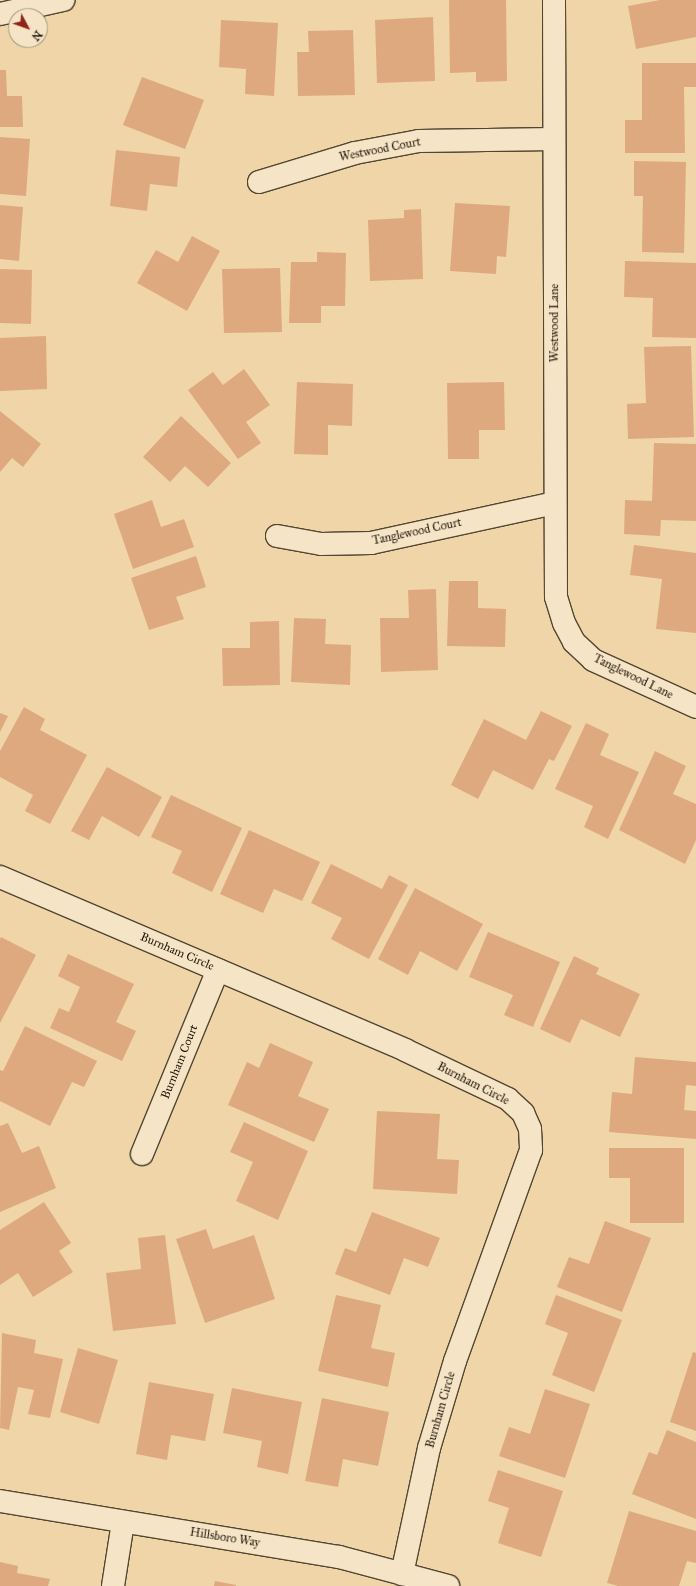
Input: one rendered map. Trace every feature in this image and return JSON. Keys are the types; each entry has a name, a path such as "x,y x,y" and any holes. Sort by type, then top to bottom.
{"street":[{"path":"0,14 63,0"},
{"name":"Westwood Lane","path":"554,0 556,597 564,623 574,642"},
{"name":"Westwood Court","path":"259,182 355,153 418,141 554,140"},
{"name":"Tanglewood Court","path":"277,536 321,544 371,543 556,503"},
{"name":"Tanglewood Lane","path":"574,642 593,660 696,707"},
{"name":"Burnham Circle","path":"0,877 405,1050 508,1099 523,1113 530,1129 531,1150 455,1361 429,1448 402,1574"},
{"name":"Burnham Court","path":"142,1154 218,970"},
{"name":"Hillsboro Way","path":"0,1501 339,1557 448,1586"},
{"path":"113,1586 123,1522"}],"building":[{"path":"449,0 506,0 507,81 476,82 476,72 450,73"},
{"path":"660,0 696,0 696,37 636,49 628,6"},
{"path":"433,17 435,81 377,83 375,20"},
{"path":"221,20 278,23 274,96 245,94 246,69 219,67"},
{"path":"353,30 355,95 298,96 297,52 309,52 308,31"},
{"path":"642,63 696,63 696,87 684,87 685,153 625,153 625,120 642,120"},
{"path":"0,70 6,70 7,96 22,96 23,127 0,127"},
{"path":"142,77 204,100 185,149 123,125"},
{"path":"0,137 30,139 26,196 0,194"},
{"path":"116,150 180,157 177,187 150,184 147,211 110,206"},
{"path":"634,161 686,162 684,253 642,252 643,196 634,196"},
{"path":"455,203 510,206 506,257 497,256 496,274 450,271"},
{"path":"0,205 23,207 19,261 0,259"},
{"path":"421,209 423,279 370,281 368,220 404,218 404,210"},
{"path":"192,236 220,251 187,311 137,283 156,250 178,262"},
{"path":"317,252 346,253 345,306 321,306 321,323 289,323 291,262 317,262"},
{"path":"625,261 696,263 696,338 652,337 653,298 624,297"},
{"path":"280,268 282,332 224,333 222,269"},
{"path":"0,269 32,270 31,324 0,323"},
{"path":"46,336 47,389 0,391 0,338"},
{"path":"691,346 694,437 628,439 627,404 646,403 644,347"},
{"path":"244,369 270,405 246,422 261,443 238,459 188,390 213,372 223,385"},
{"path":"297,382 353,384 352,426 328,425 328,455 294,454"},
{"path":"504,382 505,430 479,430 479,459 448,459 447,383"},
{"path":"0,411 41,444 23,467 12,458 0,472"},
{"path":"181,416 231,463 208,487 185,466 170,482 143,457"},
{"path":"654,443 696,444 696,521 661,520 660,536 624,534 625,500 652,501"},
{"path":"152,500 161,527 184,519 194,547 133,569 114,514"},
{"path":"634,545 696,553 696,633 656,629 662,579 630,575"},
{"path":"196,556 206,587 176,597 184,619 149,630 131,578"},
{"path":"449,581 478,581 478,608 506,609 505,647 447,646"},
{"path":"436,589 438,670 381,672 380,618 409,618 408,590"},
{"path":"294,618 326,619 325,644 351,645 350,685 291,682"},
{"path":"279,621 280,685 223,686 222,648 250,648 250,622"},
{"path":"24,707 45,719 40,730 87,755 50,824 25,811 33,795 0,777 0,751"},
{"path":"541,711 572,726 554,761 549,759 533,790 493,770 478,799 451,785 484,719 526,740"},
{"path":"0,713 8,716 0,732"},
{"path":"586,723 609,734 600,755 639,772 608,839 584,827 593,806 555,789"},
{"path":"655,751 686,766 673,794 696,804 696,840 685,864 619,830"},
{"path":"107,767 162,797 139,837 102,816 89,840 71,831"},
{"path":"171,795 242,828 212,892 172,873 182,851 151,837"},
{"path":"249,830 320,862 302,901 274,889 263,913 220,894"},
{"path":"331,864 382,889 389,875 408,885 369,959 331,939 342,918 311,903"},
{"path":"415,888 483,924 457,971 420,951 408,975 378,959"},
{"path":"488,932 560,962 533,1027 504,1015 513,995 469,977"},
{"path":"1,937 36,955 0,1023 0,939"},
{"path":"68,954 134,984 116,1022 136,1031 122,1061 50,1028 59,1008 69,1012 80,987 58,976"},
{"path":"574,956 599,968 596,974 640,994 620,1037 581,1019 570,1043 540,1029"},
{"path":"25,1026 97,1061 84,1087 72,1082 50,1126 0,1101 0,1070 3,1071"},
{"path":"270,1043 313,1062 298,1096 329,1109 314,1142 228,1105 247,1062 259,1068"},
{"path":"635,1057 696,1062 696,1086 686,1085 684,1110 696,1111 696,1139 609,1132 612,1092 632,1094"},
{"path":"377,1111 440,1114 437,1159 459,1160 457,1194 373,1189"},
{"path":"244,1122 308,1151 278,1220 236,1201 253,1162 230,1152"},
{"path":"8,1123 22,1153 39,1146 56,1188 0,1212 0,1126"},
{"path":"609,1148 684,1148 684,1223 630,1223 630,1178 609,1178"},
{"path":"44,1202 71,1243 59,1251 73,1272 33,1297 18,1273 0,1285 0,1230"},
{"path":"372,1212 440,1238 428,1267 404,1258 390,1295 335,1274 345,1248 356,1252"},
{"path":"605,1221 651,1238 622,1312 557,1287 569,1257 589,1264"},
{"path":"206,1229 213,1249 254,1235 275,1299 205,1323 176,1239"},
{"path":"165,1235 176,1324 113,1331 106,1273 141,1269 138,1238"},
{"path":"336,1295 381,1305 371,1348 395,1353 388,1387 318,1371"},
{"path":"556,1295 622,1320 594,1392 552,1375 568,1333 545,1324"},
{"path":"2,1333 36,1340 34,1353 63,1359 50,1418 28,1414 34,1390 18,1387 9,1430 0,1428"},
{"path":"78,1348 118,1360 99,1424 60,1412"},
{"path":"693,1352 696,1353 696,1431 670,1422"},
{"path":"149,1382 214,1394 205,1441 171,1435 167,1460 136,1454"},
{"path":"232,1388 302,1402 288,1474 257,1467 262,1441 223,1433"},
{"path":"545,1389 590,1404 565,1478 499,1456 509,1427 530,1434"},
{"path":"322,1398 389,1412 378,1466 343,1459 338,1487 305,1481"},
{"path":"667,1430 696,1442 696,1519 632,1494 649,1452 657,1455"},
{"path":"498,1470 563,1491 541,1557 498,1543 509,1508 488,1501"},
{"path":"629,1511 696,1531 696,1563 687,1561 679,1586 618,1586 607,1583"},
{"path":"0,1562 18,1566 17,1573 50,1579 48,1586 0,1586"},
{"path":"215,1581 236,1585 236,1586 214,1586"}]}
